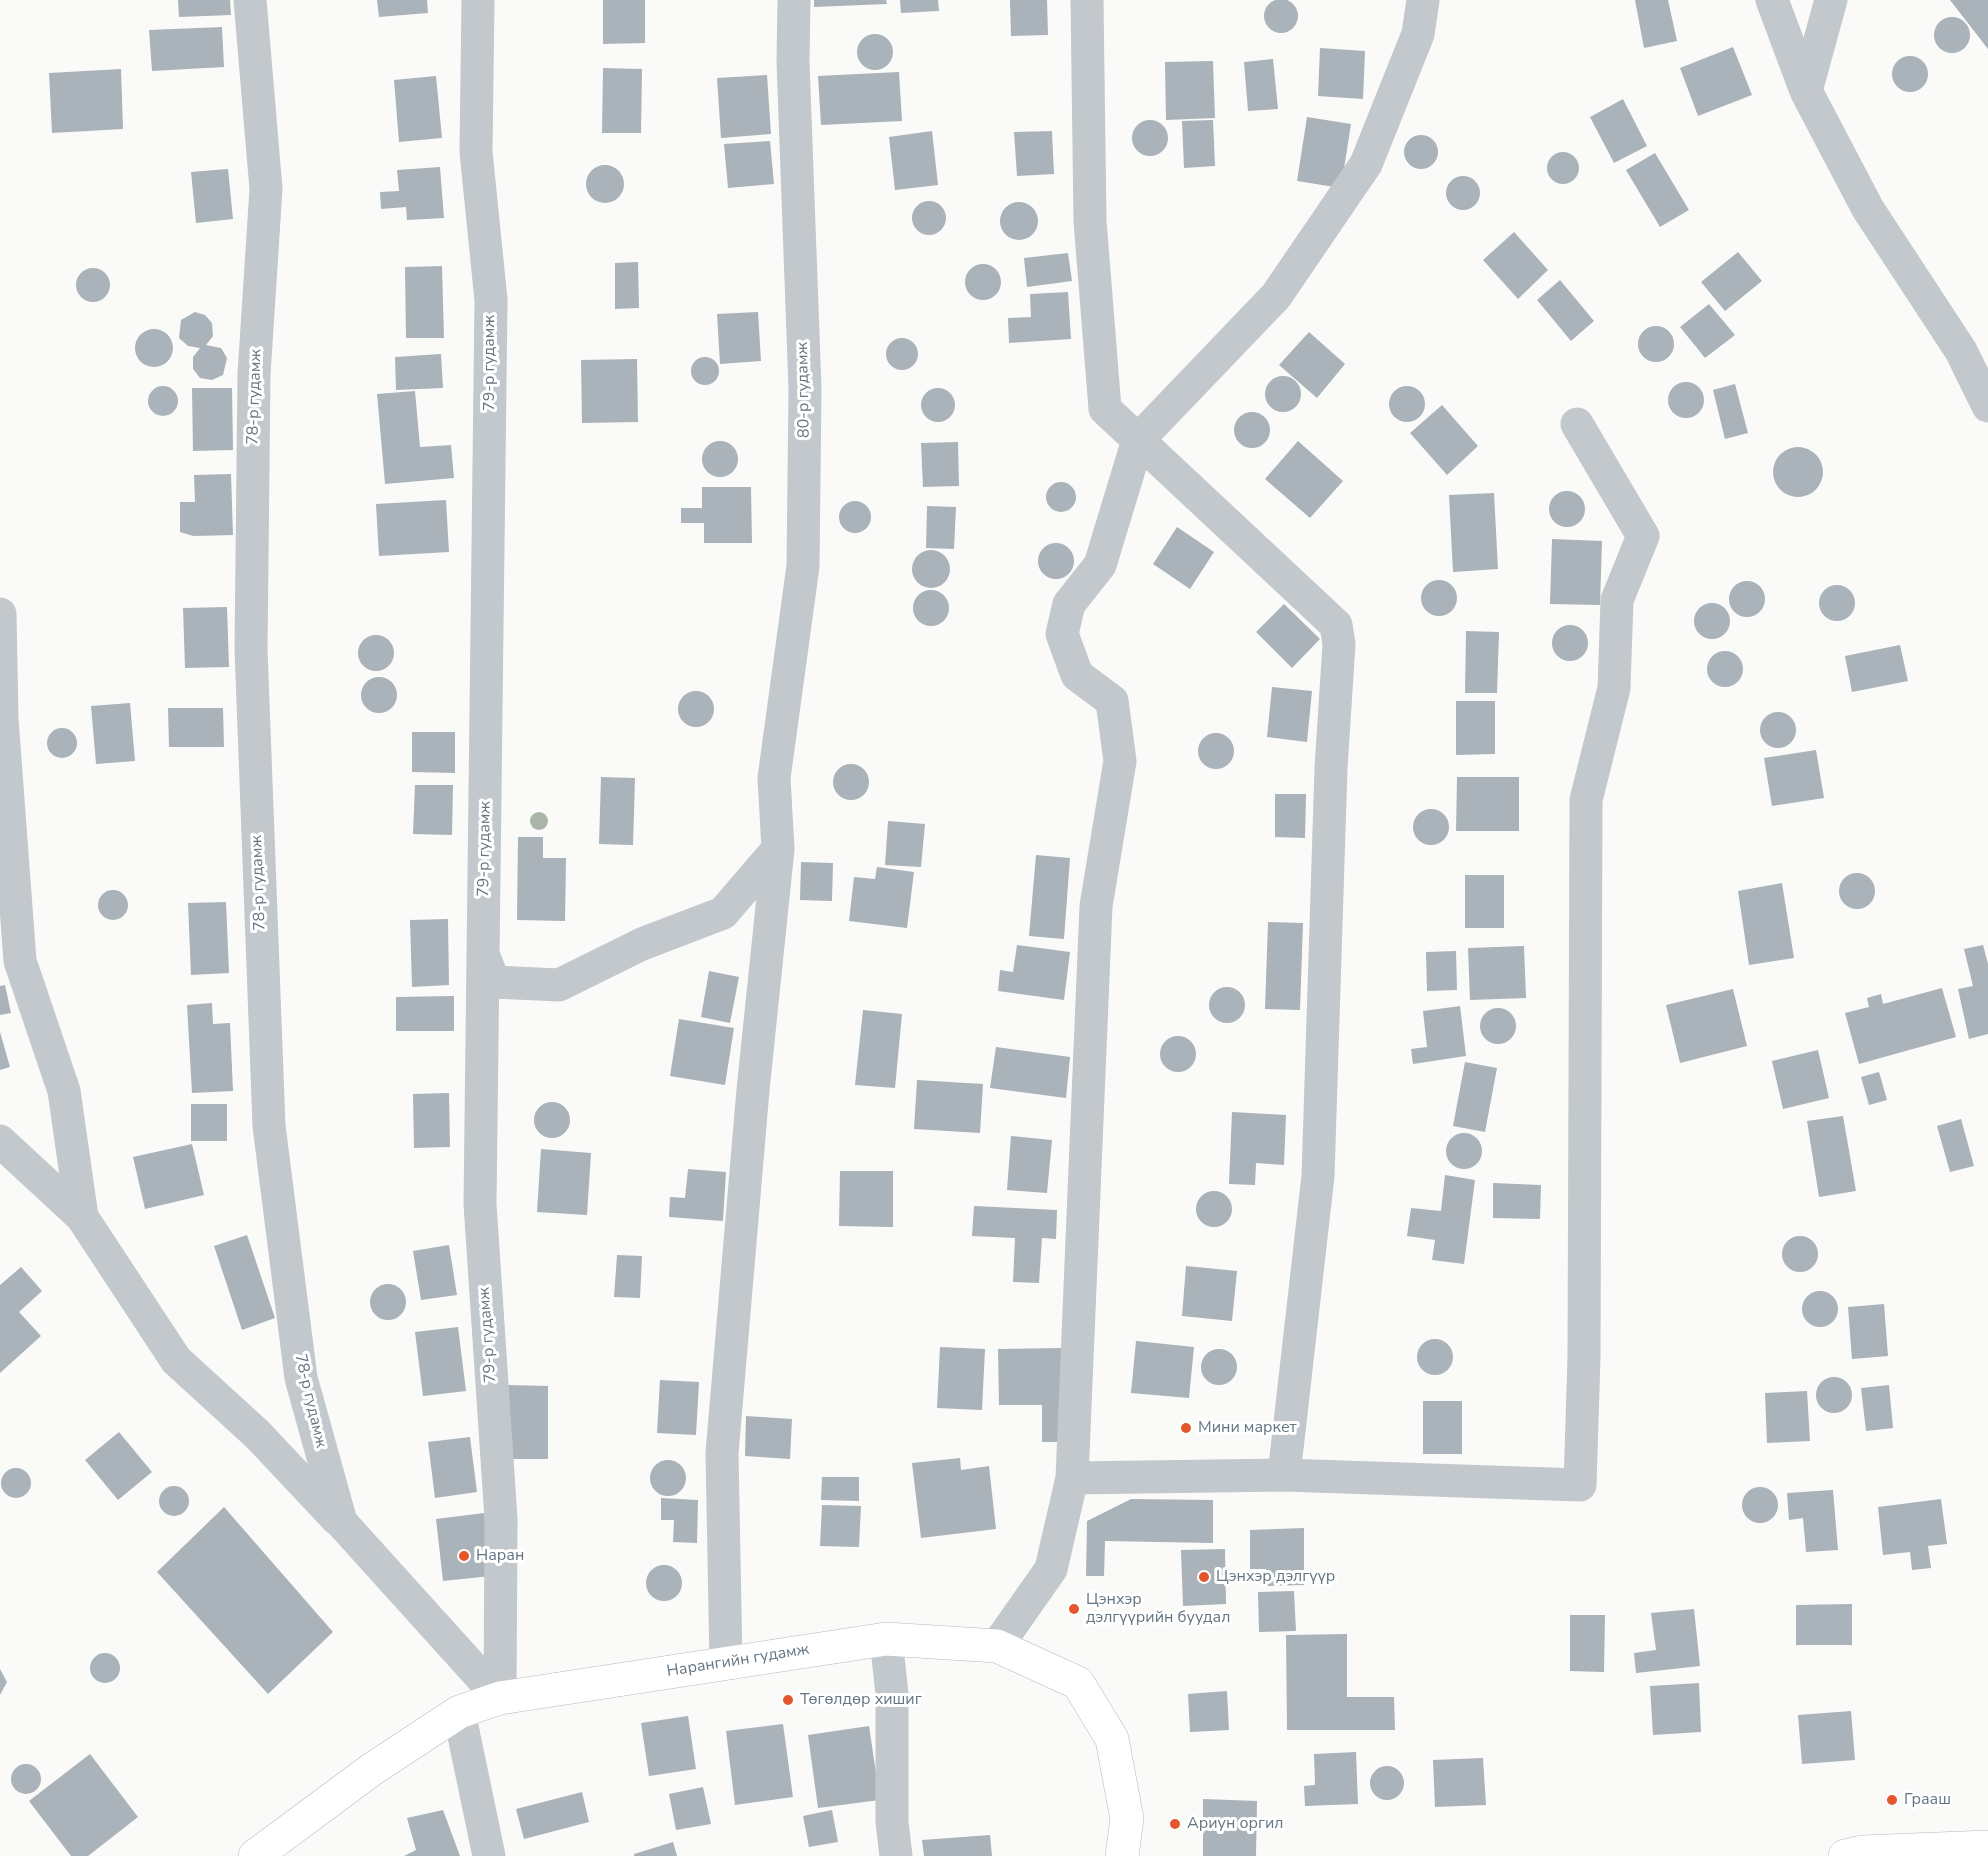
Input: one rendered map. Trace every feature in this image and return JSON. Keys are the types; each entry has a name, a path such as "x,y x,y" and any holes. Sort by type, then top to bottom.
{"main road":[{"name":"Нарангийн гудамж","path":"255,1856 371,1770 459,1712 500,1698 886,1639 997,1646 1078,1683 1112,1739 1127,1819 1122,1856"},
{"path":"1845,1856 1862,1852 1988,1847"}],"street":[{"name":"78-р гудамж","path":"250,0 266,189 254,374 250,649 269,1126 301,1378 341,1522 500,1698"},
{"name":"79-р гудамж","path":"478,0 476,152 490,300 480,1204 501,1519 500,1698"},
{"name":"80-р гудамж","path":"726,1663 722,1453 753,1090 778,849 774,778 803,566 805,389 793,62 794,0"},
{"path":"1087,0 1090,221 1105,409 1336,625 1339,644 1331,768 1318,1176 1284,1475"},
{"path":"997,1646 1052,1569 1072,1478 1096,906 1120,761 1112,701 1077,675 1062,634 1069,604 1100,565 1138,440 1276,296 1366,164 1418,34 1423,0"},
{"path":"1772,0 1806,92 1868,209 1961,351 1988,406"},
{"path":"1806,92 1831,0"},
{"path":"1072,1478 1284,1475 1580,1485 1584,1357 1586,800 1614,688 1617,600 1642,536 1577,424"},
{"path":"0,614 2,718 20,961 64,1091 82,1216"},
{"path":"483,954 494,982 559,985 642,944 723,913 778,849"},
{"path":"0,1141 82,1216 176,1360 258,1435 341,1522"},
{"path":"886,1639 892,1694 892,1822 896,1856"},
{"path":"459,1712 489,1856"}],"building":[{"path":"1281,-1 1293,4 1298,16 1293,28 1281,33 1269,28 1264,16 1269,4"},
{"path":"178,0 230,0 231,15 179,17"},
{"path":"377,0 427,0 428,13 379,17"},
{"path":"603,0 645,0 645,43 603,44"},
{"path":"814,0 886,0 887,4 814,7"},
{"path":"900,0 938,0 939,11 901,13"},
{"path":"1010,0 1047,0 1048,35 1011,36"},
{"path":"1635,0 1668,0 1677,41 1644,48"},
{"path":"1950,0 1988,0 1988,49"},
{"path":"1952,17 1965,22 1970,35 1965,48 1952,53 1939,48 1934,35 1939,22"},
{"path":"222,27 224,67 152,71 149,30"},
{"path":"875,34 888,39 893,52 888,65 875,70 862,65 857,52 862,39"},
{"path":"1733,47 1752,95 1698,116 1680,68"},
{"path":"1320,48 1365,51 1363,99 1318,96"},
{"path":"1910,56 1923,61 1928,74 1923,87 1910,92 1897,87 1892,74 1897,61"},
{"path":"1273,59 1278,109 1248,111 1244,62"},
{"path":"1213,61 1215,118 1166,120 1165,62"},
{"path":"603,68 642,69 641,133 602,133"},
{"path":"121,69 123,129 52,133 49,73"},
{"path":"899,72 902,121 821,125 818,76"},
{"path":"767,75 771,134 721,138 717,78"},
{"path":"436,76 442,138 399,142 394,80"},
{"path":"1623,99 1647,146 1614,163 1590,117"},
{"path":"1307,117 1351,124 1341,188 1297,181"},
{"path":"1150,120 1163,125 1168,138 1163,151 1150,156 1137,151 1132,138 1137,125"},
{"path":"1213,120 1215,166 1184,168 1182,121"},
{"path":"932,131 938,185 895,190 889,137"},
{"path":"1052,131 1054,174 1017,176 1014,132"},
{"path":"1421,135 1433,140 1438,152 1433,164 1421,169 1409,164 1404,152 1409,140"},
{"path":"770,141 774,184 728,188 724,144"},
{"path":"1563,152 1574,157 1579,168 1574,179 1563,184 1552,179 1547,168 1552,157"},
{"path":"1655,153 1689,210 1660,227 1626,170"},
{"path":"605,165 618,171 624,184 618,197 605,203 592,197 586,184 592,171"},
{"path":"440,167 444,218 407,220 406,207 381,209 380,192 399,191 397,170"},
{"path":"228,169 233,219 196,223 191,172"},
{"path":"1463,176 1475,181 1480,193 1475,205 1463,210 1451,205 1446,193 1451,181"},
{"path":"929,201 941,206 946,218 941,230 929,235 917,230 912,218 917,206"},
{"path":"1019,202 1033,207 1038,221 1033,235 1019,240 1005,235 1000,221 1005,207"},
{"path":"1514,232 1548,270 1518,299 1483,260"},
{"path":"1738,252 1762,281 1725,311 1701,282"},
{"path":"1068,253 1072,281 1027,287 1024,258"},
{"path":"638,262 639,308 615,309 615,263"},
{"path":"983,264 996,269 1001,282 996,295 983,300 970,295 965,282 970,269"},
{"path":"442,266 444,338 406,338 405,267"},
{"path":"93,268 105,273 110,285 105,297 93,302 81,297 76,285 81,273"},
{"path":"1560,280 1594,321 1571,341 1537,300"},
{"path":"1068,292 1071,339 1009,343 1008,318 1031,317 1030,294"},
{"path":"1709,304 1735,335 1705,358 1680,327"},
{"path":"195,312 205,315 212,323 213,336 206,345 221,348 227,358 223,375 212,380 200,378 193,369 193,357 200,348 188,346 179,338 181,320"},
{"path":"758,312 761,361 720,364 717,314"},
{"path":"1656,326 1669,331 1674,344 1669,357 1656,362 1643,357 1638,344 1643,331"},
{"path":"154,329 167,335 173,348 167,361 154,367 141,361 135,348 141,335"},
{"path":"1309,332 1345,364 1317,398 1279,365"},
{"path":"902,338 914,342 918,354 914,366 902,370 890,366 886,354 890,342"},
{"path":"441,354 443,388 396,390 395,357"},
{"path":"705,357 715,361 719,371 715,381 705,385 695,381 691,371 695,361"},
{"path":"637,359 638,422 582,423 581,360"},
{"path":"1283,376 1296,381 1301,394 1296,407 1283,412 1270,407 1265,394 1270,381"},
{"path":"1686,382 1699,387 1704,400 1699,413 1686,418 1673,413 1668,400 1673,387"},
{"path":"1735,384 1748,433 1725,439 1713,390"},
{"path":"163,386 174,390 178,401 174,412 163,416 152,412 148,401 152,390"},
{"path":"1407,386 1420,391 1425,404 1420,417 1407,422 1394,417 1389,404 1394,391"},
{"path":"192,388 232,388 233,450 193,451"},
{"path":"938,388 950,393 955,405 950,417 938,422 926,417 921,405 926,393"},
{"path":"415,391 420,447 451,445 454,478 385,484 377,394"},
{"path":"1442,405 1478,446 1447,475 1410,433"},
{"path":"1252,412 1265,417 1270,430 1265,443 1252,448 1239,443 1234,430 1239,417"},
{"path":"720,441 733,446 738,459 733,472 720,477 707,472 702,459 707,446"},
{"path":"1298,441 1343,481 1310,518 1265,479"},
{"path":"958,442 959,486 923,487 921,443"},
{"path":"1798,447 1816,454 1823,472 1816,490 1798,497 1780,490 1773,472 1780,454"},
{"path":"231,474 233,535 193,536 180,532 180,502 195,502 194,475"},
{"path":"1061,482 1072,486 1076,497 1072,508 1061,512 1050,508 1046,497 1050,486"},
{"path":"702,487 751,487 752,543 704,543 704,523 681,523 681,508 702,508"},
{"path":"1567,491 1580,496 1585,509 1580,522 1567,527 1554,522 1549,509 1554,496"},
{"path":"1494,493 1498,569 1453,572 1449,495"},
{"path":"446,500 449,552 379,556 376,504"},
{"path":"855,501 866,506 871,517 866,528 855,533 844,528 839,517 844,506"},
{"path":"927,506 956,507 954,549 926,548"},
{"path":"1177,527 1214,552 1190,589 1153,564"},
{"path":"1552,539 1602,541 1600,605 1550,604"},
{"path":"1056,543 1069,548 1074,561 1069,574 1056,579 1043,574 1038,561 1043,548"},
{"path":"931,550 944,556 950,569 944,582 931,588 918,582 912,569 918,556"},
{"path":"1439,580 1452,585 1457,598 1452,611 1439,616 1426,611 1421,598 1426,585"},
{"path":"1747,581 1760,586 1765,599 1760,612 1747,617 1734,612 1729,599 1734,586"},
{"path":"1837,585 1850,590 1855,603 1850,616 1837,621 1824,616 1819,603 1824,590"},
{"path":"931,590 944,595 949,608 944,621 931,626 918,621 913,608 918,595"},
{"path":"1712,603 1725,608 1730,621 1725,634 1712,639 1699,634 1694,621 1699,608"},
{"path":"1284,604 1320,639 1292,668 1256,632"},
{"path":"227,607 229,667 185,668 183,608"},
{"path":"1570,625 1583,630 1588,643 1583,656 1570,661 1557,656 1552,643 1557,630"},
{"path":"1466,631 1499,632 1497,693 1465,693"},
{"path":"376,635 389,640 394,653 389,666 376,671 363,666 358,653 363,640"},
{"path":"1900,645 1908,681 1852,692 1845,656"},
{"path":"1725,651 1738,656 1743,669 1738,682 1725,687 1712,682 1707,669 1712,656"},
{"path":"379,677 392,682 397,695 392,708 379,713 366,708 361,695 366,682"},
{"path":"1272,687 1312,691 1307,742 1267,737"},
{"path":"696,691 709,696 714,709 709,722 696,727 683,722 678,709 683,696"},
{"path":"1456,701 1495,701 1495,754 1456,755"},
{"path":"130,703 135,761 96,764 91,706"},
{"path":"168,708 223,708 224,747 169,747"},
{"path":"1778,712 1791,717 1796,730 1791,743 1778,748 1765,743 1760,730 1765,717"},
{"path":"62,728 73,732 77,743 73,754 62,758 51,754 47,743 51,732"},
{"path":"412,732 455,732 455,773 412,772"},
{"path":"1216,733 1229,738 1234,751 1229,764 1216,769 1203,764 1198,751 1203,738"},
{"path":"1816,750 1824,798 1772,806 1764,758"},
{"path":"851,764 864,769 869,782 864,795 851,800 838,795 833,782 838,769"},
{"path":"601,777 635,778 633,845 599,844"},
{"path":"1457,777 1519,777 1519,831 1456,831"},
{"path":"415,785 453,785 452,835 413,834"},
{"path":"1275,794 1306,794 1305,838 1275,837"},
{"path":"1431,809 1444,814 1449,827 1444,840 1431,845 1418,840 1413,827 1418,814"},
{"path":"888,821 925,824 921,867 885,865"},
{"path":"518,837 543,837 543,858 566,858 565,921 517,920"},
{"path":"1036,855 1070,858 1064,939 1029,936"},
{"path":"801,862 833,863 832,901 800,900"},
{"path":"877,867 914,872 907,928 849,921 854,877 875,879"},
{"path":"1857,873 1869,879 1875,891 1869,903 1857,909 1845,903 1839,891 1845,879"},
{"path":"1465,875 1504,875 1504,928 1465,928"},
{"path":"1782,883 1794,958 1749,965 1738,891"},
{"path":"113,890 124,894 128,905 124,916 113,920 102,916 98,905 102,894"},
{"path":"226,902 229,973 191,975 188,903"},
{"path":"448,919 449,985 412,987 410,920"},
{"path":"1268,922 1303,923 1300,1010 1265,1009"},
{"path":"1017,945 1070,952 1064,1000 998,991 1000,970 1013,972"},
{"path":"1983,945 1988,964 1988,1034 1969,1039 1958,989 1973,986 1964,949"},
{"path":"1524,946 1526,998 1470,1000 1468,948"},
{"path":"1456,951 1457,990 1427,991 1426,952"},
{"path":"709,971 739,977 730,1023 701,1017"},
{"path":"5,985 11,1013 0,1015 0,986"},
{"path":"1227,987 1240,992 1245,1005 1240,1018 1227,1023 1214,1018 1209,1005 1214,992"},
{"path":"1942,988 1956,1037 1859,1064 1845,1013 1869,1007 1867,998 1881,994 1883,1004"},
{"path":"1733,989 1747,1046 1680,1063 1666,1005"},
{"path":"454,996 454,1031 396,1031 396,997"},
{"path":"212,1003 213,1024 230,1023 233,1091 192,1093 187,1005"},
{"path":"1460,1006 1466,1056 1413,1064 1411,1049 1427,1047 1423,1011"},
{"path":"1498,1008 1511,1013 1516,1026 1511,1039 1498,1044 1485,1039 1480,1026 1485,1013"},
{"path":"863,1010 902,1014 895,1088 855,1085"},
{"path":"679,1019 734,1028 725,1085 670,1076"},
{"path":"0,1032 10,1067 0,1070"},
{"path":"1178,1036 1191,1041 1196,1054 1191,1067 1178,1072 1165,1067 1160,1054 1165,1041"},
{"path":"996,1047 1070,1057 1066,1098 990,1088"},
{"path":"1818,1050 1829,1098 1783,1109 1772,1061"},
{"path":"1465,1062 1497,1068 1485,1132 1453,1126"},
{"path":"1879,1072 1887,1100 1869,1105 1861,1077"},
{"path":"917,1080 983,1084 980,1133 914,1129"},
{"path":"449,1093 450,1147 414,1148 413,1094"},
{"path":"552,1102 565,1107 570,1120 565,1133 552,1138 539,1133 534,1120 539,1107"},
{"path":"191,1104 227,1104 227,1141 191,1141"},
{"path":"1232,1112 1286,1115 1284,1165 1256,1163 1255,1185 1229,1184"},
{"path":"1843,1116 1856,1191 1819,1197 1807,1121"},
{"path":"1961,1119 1974,1166 1950,1172 1937,1126"},
{"path":"1464,1133 1477,1138 1482,1151 1477,1164 1464,1169 1451,1164 1446,1151 1451,1138"},
{"path":"1011,1136 1052,1140 1047,1193 1007,1190"},
{"path":"192,1144 204,1195 145,1209 133,1157"},
{"path":"541,1149 591,1153 587,1215 537,1212"},
{"path":"688,1169 726,1172 723,1221 669,1217 670,1197 685,1198"},
{"path":"840,1171 893,1171 893,1227 839,1226"},
{"path":"1445,1175 1475,1180 1464,1264 1432,1260 1435,1240 1407,1236 1411,1208 1441,1211"},
{"path":"1493,1183 1541,1185 1540,1219 1493,1218"},
{"path":"1214,1191 1227,1196 1232,1209 1227,1222 1214,1227 1201,1222 1196,1209 1201,1196"},
{"path":"974,1206 1057,1210 1056,1239 1042,1238 1039,1283 1013,1282 1015,1238 972,1236"},
{"path":"247,1235 275,1318 242,1330 214,1246"},
{"path":"1800,1236 1813,1241 1818,1254 1813,1267 1800,1272 1787,1267 1782,1254 1787,1241"},
{"path":"449,1245 457,1295 421,1300 413,1251"},
{"path":"617,1255 642,1256 640,1298 614,1297"},
{"path":"1186,1266 1237,1271 1232,1321 1182,1316"},
{"path":"21,1267 42,1291 19,1312 41,1336 0,1373 0,1285"},
{"path":"388,1284 401,1289 406,1302 401,1315 388,1320 375,1315 370,1302 375,1289"},
{"path":"1820,1291 1833,1296 1838,1309 1833,1322 1820,1327 1807,1322 1802,1309 1807,1296"},
{"path":"1884,1304 1888,1356 1852,1359 1848,1307"},
{"path":"458,1327 466,1391 423,1396 415,1332"},
{"path":"1435,1339 1448,1344 1453,1357 1448,1370 1435,1375 1422,1370 1417,1357 1422,1344"},
{"path":"1136,1341 1194,1347 1189,1398 1131,1393"},
{"path":"940,1347 985,1349 982,1410 937,1408"},
{"path":"1063,1348 1065,1442 1042,1442 1042,1405 999,1405 998,1349"},
{"path":"1219,1349 1232,1354 1237,1367 1232,1380 1219,1385 1206,1380 1201,1367 1206,1354"},
{"path":"1834,1377 1847,1382 1852,1395 1847,1408 1834,1413 1821,1408 1816,1395 1821,1382"},
{"path":"660,1380 699,1382 696,1435 657,1433"},
{"path":"508,1385 548,1386 548,1459 508,1459"},
{"path":"1889,1385 1893,1428 1866,1431 1861,1388"},
{"path":"1807,1391 1810,1441 1767,1443 1765,1393"},
{"path":"1423,1401 1462,1401 1462,1454 1423,1454"},
{"path":"746,1416 792,1419 790,1459 745,1456"},
{"path":"119,1432 152,1472 118,1500 85,1460"},
{"path":"470,1437 477,1492 435,1498 428,1442"},
{"path":"960,1458 961,1470 989,1466 996,1529 921,1538 912,1463"},
{"path":"668,1460 681,1465 686,1478 681,1491 668,1496 655,1491 650,1478 655,1465"},
{"path":"16,1468 27,1472 31,1483 27,1494 16,1498 5,1494 1,1483 5,1472"},
{"path":"822,1477 859,1477 859,1501 821,1500"},
{"path":"174,1486 185,1490 189,1501 185,1512 174,1516 163,1512 159,1501 163,1490"},
{"path":"1760,1487 1773,1492 1778,1505 1773,1518 1760,1523 1747,1518 1742,1505 1747,1492"},
{"path":"1833,1490 1838,1550 1806,1552 1803,1518 1789,1520 1787,1493"},
{"path":"661,1498 698,1500 697,1543 673,1542 674,1520 661,1520"},
{"path":"1131,1499 1213,1500 1213,1543 1105,1541 1104,1576 1086,1576 1087,1521"},
{"path":"1941,1499 1947,1544 1928,1546 1931,1568 1912,1570 1910,1552 1883,1555 1878,1507"},
{"path":"822,1505 861,1506 859,1547 820,1546"},
{"path":"224,1507 333,1632 268,1694 157,1572"},
{"name":"Наран","path":"484,1513 491,1576 443,1581 436,1519"},
{"path":"1304,1528 1304,1585 1266,1586 1266,1569 1250,1569 1250,1530"},
{"name":"Цэнхэр дэлгүүр","path":"1225,1549 1226,1604 1183,1606 1181,1550"},
{"path":"664,1565 677,1570 682,1583 677,1596 664,1601 651,1596 646,1583 651,1570"},
{"path":"1294,1591 1296,1631 1259,1632 1258,1592"},
{"path":"1852,1604 1852,1645 1796,1645 1796,1605"},
{"path":"1694,1609 1700,1666 1636,1673 1634,1653 1656,1650 1651,1613"},
{"path":"1570,1615 1605,1615 1604,1672 1570,1671"},
{"path":"1347,1634 1347,1697 1394,1697 1395,1730 1287,1730 1286,1635"},
{"path":"105,1653 116,1657 120,1668 116,1679 105,1683 94,1679 90,1668 94,1657"},
{"path":"0,1669 7,1682 0,1695"},
{"path":"1699,1683 1701,1732 1653,1735 1650,1686"},
{"path":"1227,1691 1229,1730 1190,1732 1188,1694"},
{"path":"1851,1711 1855,1760 1802,1764 1798,1715"},
{"path":"688,1716 696,1769 649,1776 641,1723"},
{"path":"783,1724 793,1797 735,1805 726,1731"},
{"path":"869,1726 880,1800 818,1808 808,1735"},
{"path":"1356,1752 1358,1804 1305,1806 1304,1786 1315,1785 1314,1754"},
{"path":"90,1754 138,1817 88,1856 71,1856 29,1801"},
{"path":"1483,1758 1486,1805 1435,1807 1433,1760"},
{"path":"26,1764 37,1768 41,1779 37,1790 26,1794 15,1790 11,1779 15,1768"},
{"path":"1387,1766 1399,1771 1404,1783 1399,1795 1387,1800 1375,1795 1370,1783 1375,1771"},
{"path":"703,1787 711,1824 676,1830 669,1794"},
{"path":"582,1792 589,1822 524,1839 516,1809"},
{"path":"1203,1799 1257,1801 1256,1856 1203,1856"},
{"path":"443,1810 460,1856 404,1856 416,1850 407,1818"},
{"path":"832,1810 838,1842 809,1847 803,1816"},
{"path":"990,1835 992,1856 924,1856 922,1840"},
{"path":"673,1842 677,1856 634,1856 634,1854"}],"place":[{"name":"Мини маркет","path":"1186,1428"},
{"name":"Наран","path":"464,1556"},
{"name":"Цэнхэр дэлгүүр","path":"1204,1577"},
{"name":"Цэнхэр дэлгүүрийн буудал","path":"1074,1609"},
{"name":"Төгөлдөр хишиг","path":"788,1700"},
{"name":"Грааш","path":"1892,1800"},
{"name":"Ариун оргил","path":"1175,1824"}]}
